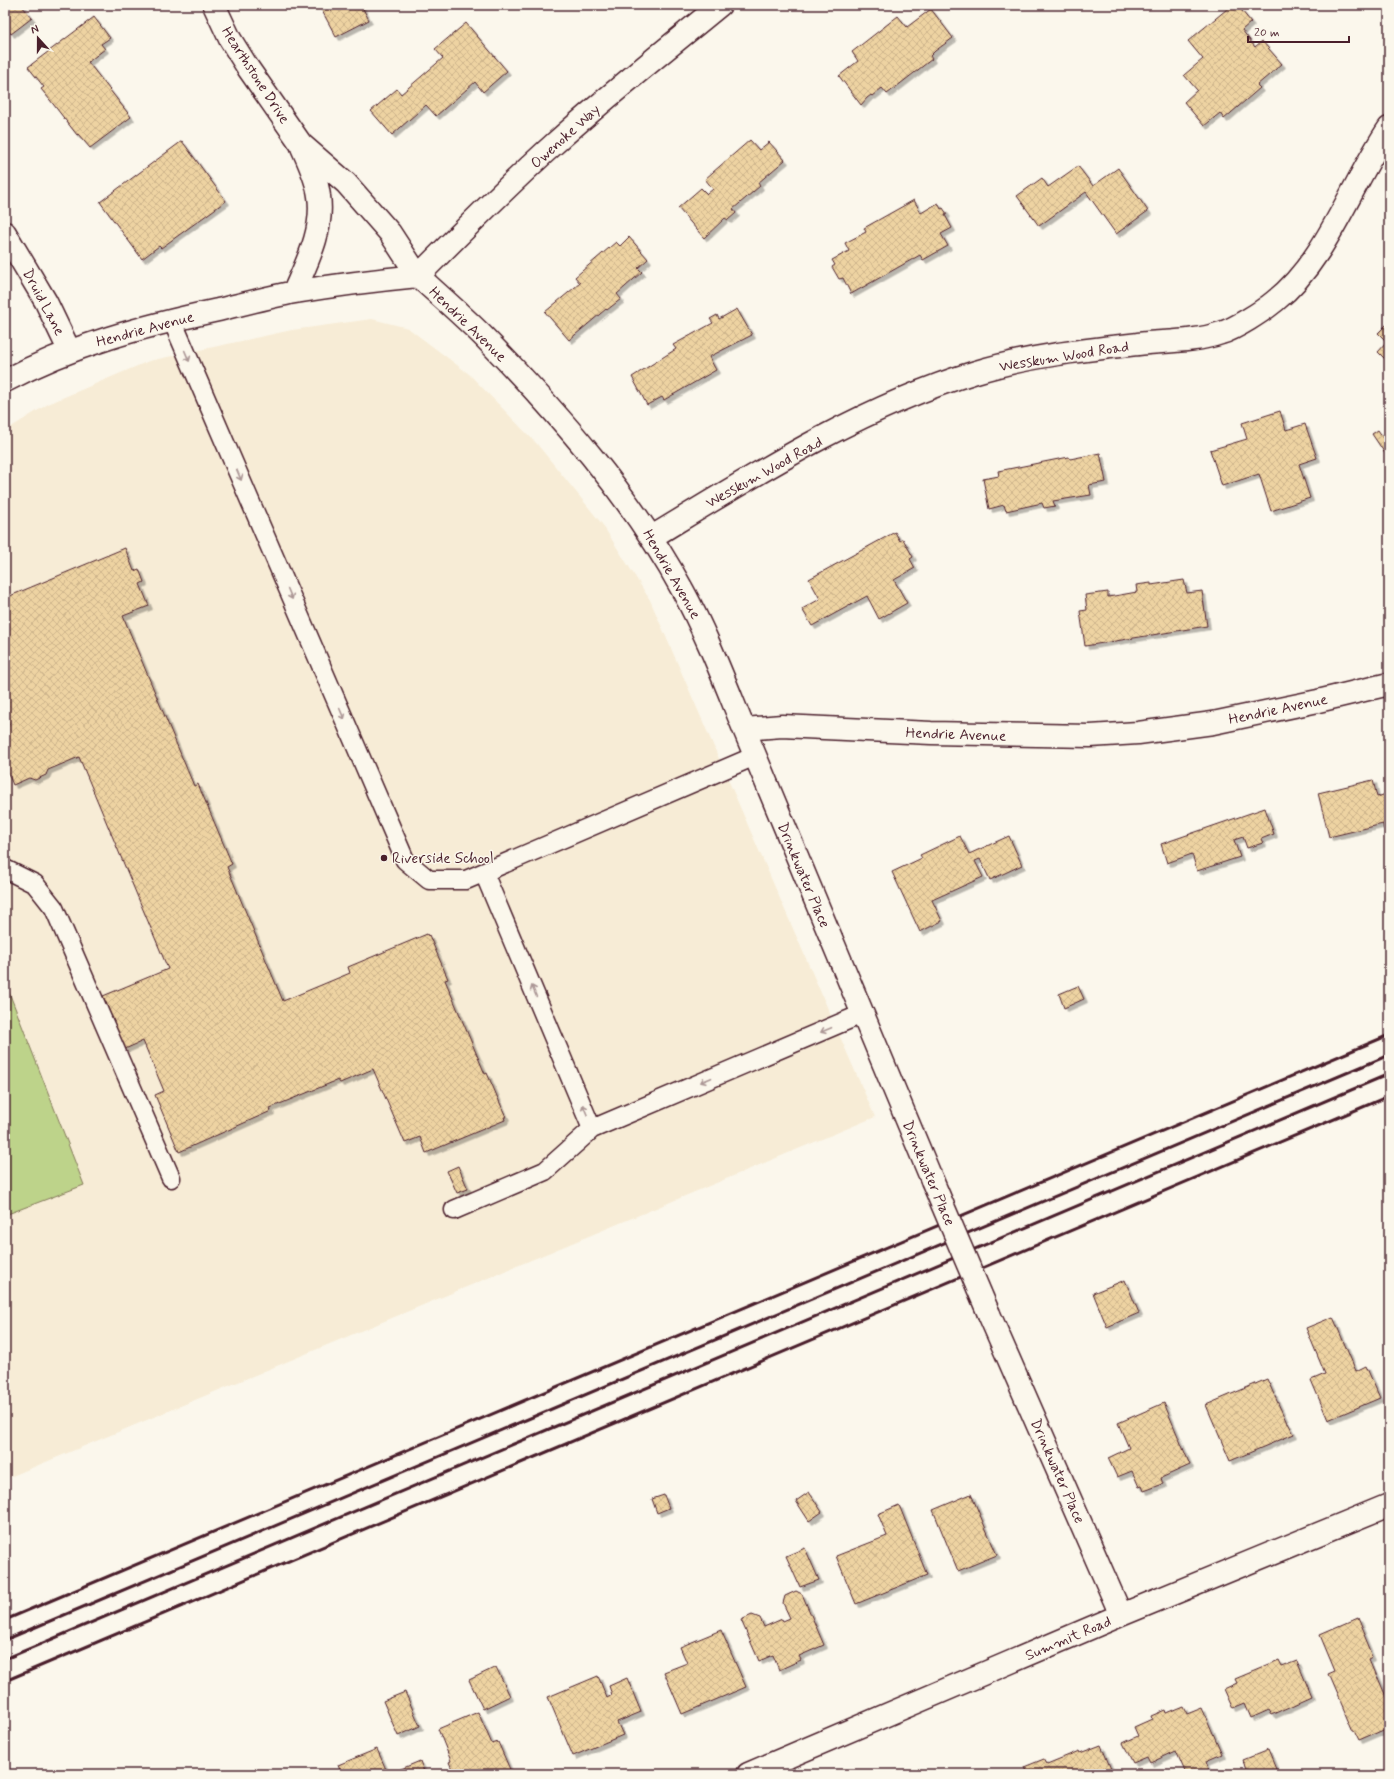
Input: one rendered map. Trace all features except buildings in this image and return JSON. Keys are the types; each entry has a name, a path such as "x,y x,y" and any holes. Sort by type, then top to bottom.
{"street":[{"name":"Hearthstone Drive","path":"214,5 230,39 248,68 301,144 312,170 320,197 319,221 314,246 294,292"},
{"name":"Owenoke Way","path":"418,276 486,208 553,145 616,90 720,5"},
{"name":"Wesskum Wood Road","path":"652,538 787,457 889,405 939,385 977,372 1056,354 1196,338 1222,333 1275,301 1296,280 1326,240 1378,144 1389,128"},
{"name":"Hearthstone Drive","path":"301,144 346,183 390,232 418,276"},
{"name":"Druid Lane","path":"5,233 46,302 69,350"},
{"name":"Hendrie Avenue","path":"5,381 33,366 69,350 172,320 294,292 362,281 418,276 482,335 563,423 623,495 652,538 697,617 744,729 782,726 931,733 1090,736 1138,733 1213,723 1318,701 1389,684"},
{"name":"Drinkwater Place","path":"744,729 862,1014 989,1314 1121,1615"},
{"name":"Summit Road","path":"748,1774 1121,1615 1389,1505"}],"lane":[{"path":"172,320 405,860 430,880 466,880 754,756"},
{"path":"5,869 35,884 54,908 171,1178"},
{"path":"484,873 592,1129"},
{"path":"454,1210 545,1171 592,1129 862,1014"}],"shaded area":[{"name":"Riverside School","path":"372,319 408,328 469,374 537,444 602,524 650,600 875,1117 5,1479 5,431 48,404 149,361 292,330"}],"green space":[{"path":"5,982 84,1185 5,1215"}],"railway":[{"path":"5,1620 1389,1035"},
{"path":"5,1640 1389,1055"},
{"path":"5,1659 1389,1074"},
{"path":"5,1681 1389,1096"}],"place":[{"name":"Riverside School","path":"384,858"}]}
